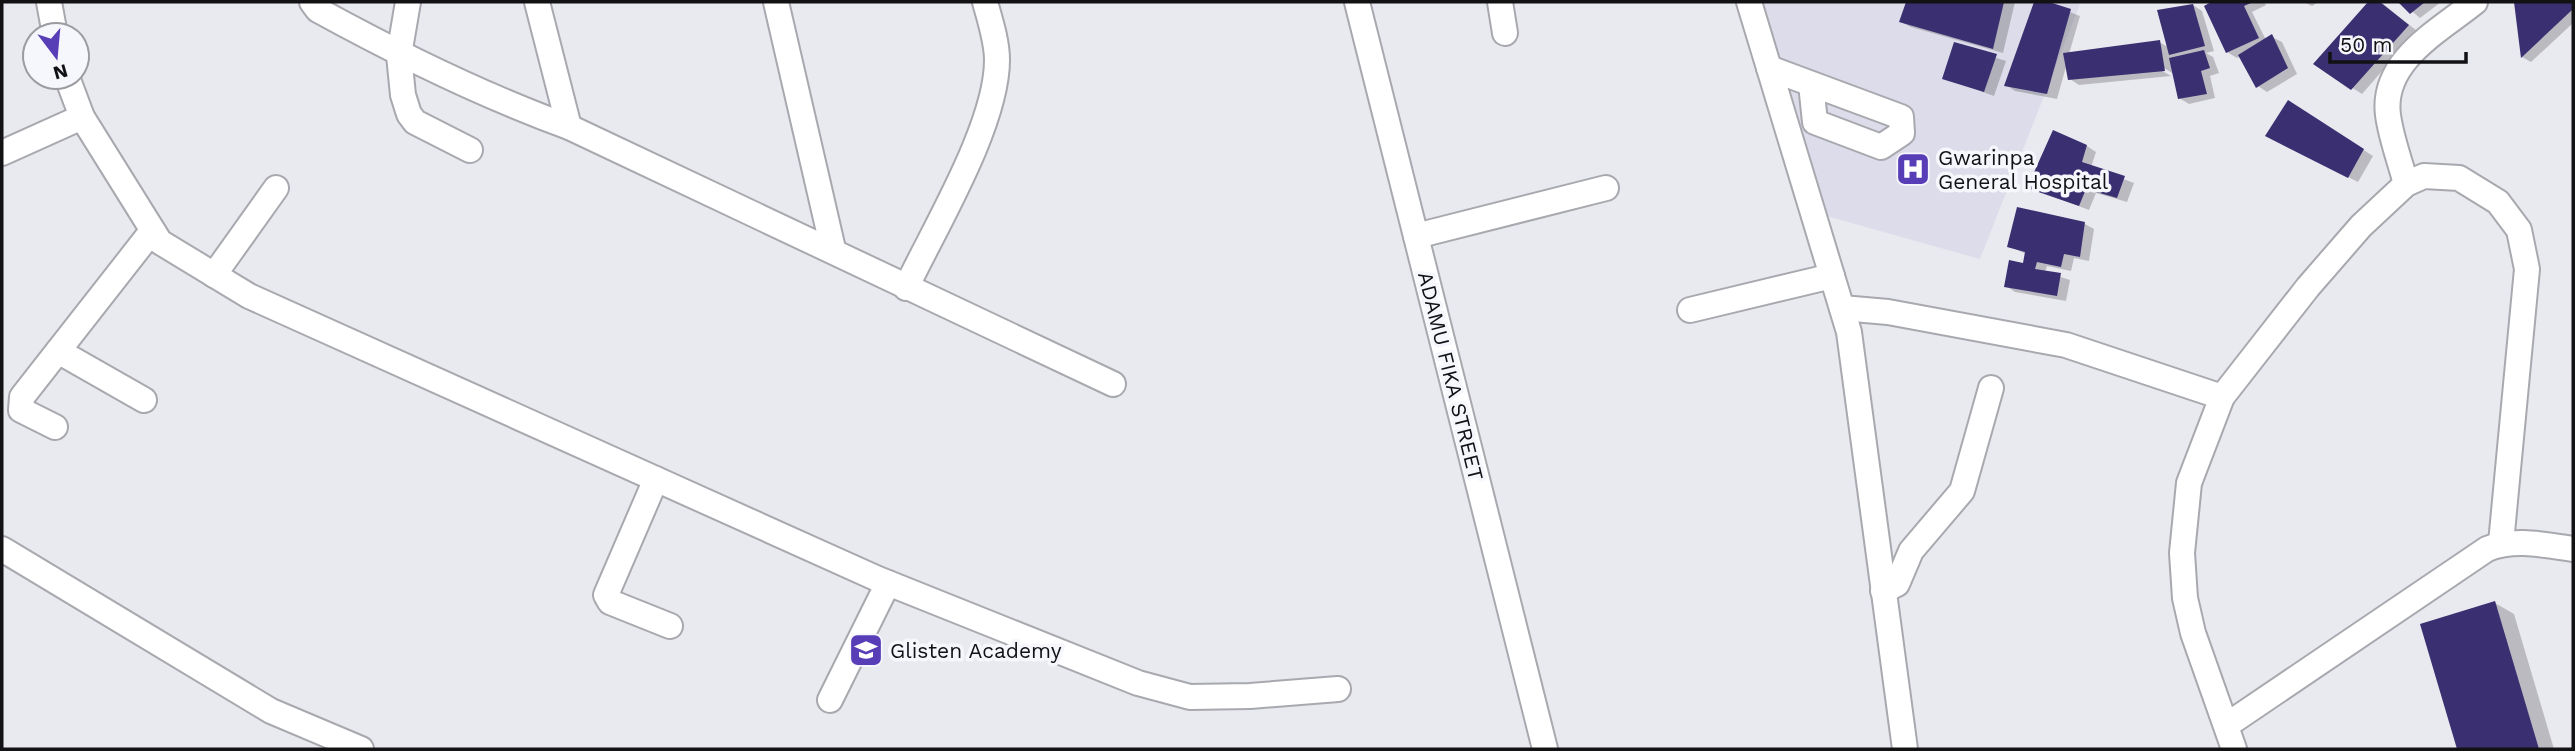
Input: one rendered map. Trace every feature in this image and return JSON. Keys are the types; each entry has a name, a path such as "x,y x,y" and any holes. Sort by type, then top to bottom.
{"street":[{"path":"49,2 52,21"},
{"path":"312,2 318,10 399,55 502,102 569,127 833,249 906,288 1113,384"},
{"path":"408,2 399,55 403,95 415,122 470,150"},
{"path":"537,2 569,127"},
{"path":"776,2 833,249"},
{"path":"906,288 982,128 992,97 997,59 985,2"},
{"name":"ADAMU FIKA STREET","path":"1357,2 1545,749"},
{"path":"1500,2 1505,33"},
{"path":"1749,2 1849,332 1905,749"},
{"path":"2406,184 2388,114 2391,79 2414,51 2476,2"},
{"path":"1769,68 1811,84"},
{"path":"72,91 82,117 160,242 249,296 888,583 1138,682 1190,697 1250,696 1338,689"},
{"path":"2,153 82,117"},
{"path":"2234,749 2193,633 2185,598 2182,553 2189,483 2222,397 2361,226 2406,184 2424,176 2459,178 2498,202 2519,230 2527,269 2501,544"},
{"path":"214,275 276,188"},
{"path":"1416,236 1606,188"},
{"path":"55,427 21,410 20,403 152,231"},
{"path":"1690,310 1832,276"},
{"path":"1842,308 1888,312 2066,345 2222,397"},
{"path":"58,351 144,400"},
{"path":"1883,591 1898,584 1911,551 1962,491 1991,388"},
{"path":"656,479 607,595 610,602 670,626"},
{"path":"2227,725 2487,550 2501,544 2573,549"},
{"path":"2,549 271,710 361,749"},
{"path":"830,700 888,583"}],"shaded area":[{"name":"Gwarinpa General Hospital","path":"1761,2 2080,4 1980,259 1823,215"}],"building":[{"path":"1906,2 2004,2 1993,49 1899,22"},
{"path":"2034,2 2049,2 2071,9 2047,94 2004,86"},
{"path":"2211,2 2253,2 2244,6 2259,38 2226,53 2204,6"},
{"path":"2368,2 2380,2 2409,25 2351,90 2313,64"},
{"path":"2398,2 2425,2 2410,14"},
{"path":"2514,2 2573,2 2573,9 2521,58"},
{"path":"2193,4 2205,46 2169,55 2157,10"},
{"path":"2272,34 2288,68 2256,88 2238,55"},
{"path":"2160,40 2165,71 2068,80 2063,53"},
{"path":"1954,42 1997,54 1984,92 1942,79"},
{"path":"2204,50 2210,68 2201,71 2207,94 2178,99 2169,58"},
{"path":"2288,100 2364,149 2348,178 2265,136"},
{"path":"2053,130 2087,145 2082,162 2125,176 2117,198 2086,189 2079,206 2027,188"},
{"path":"2017,207 2085,222 2080,257 2064,254 2061,267 2037,262 2035,269 2061,273 2057,296 2004,287 2009,260 2023,263 2025,252 2007,247"},
{"path":"2495,601 2539,749 2457,749 2420,624"}],"place":[{"name":"Gwarinpa General Hospital","path":"1913,169"},
{"name":"Glisten Academy","path":"866,650"}]}
